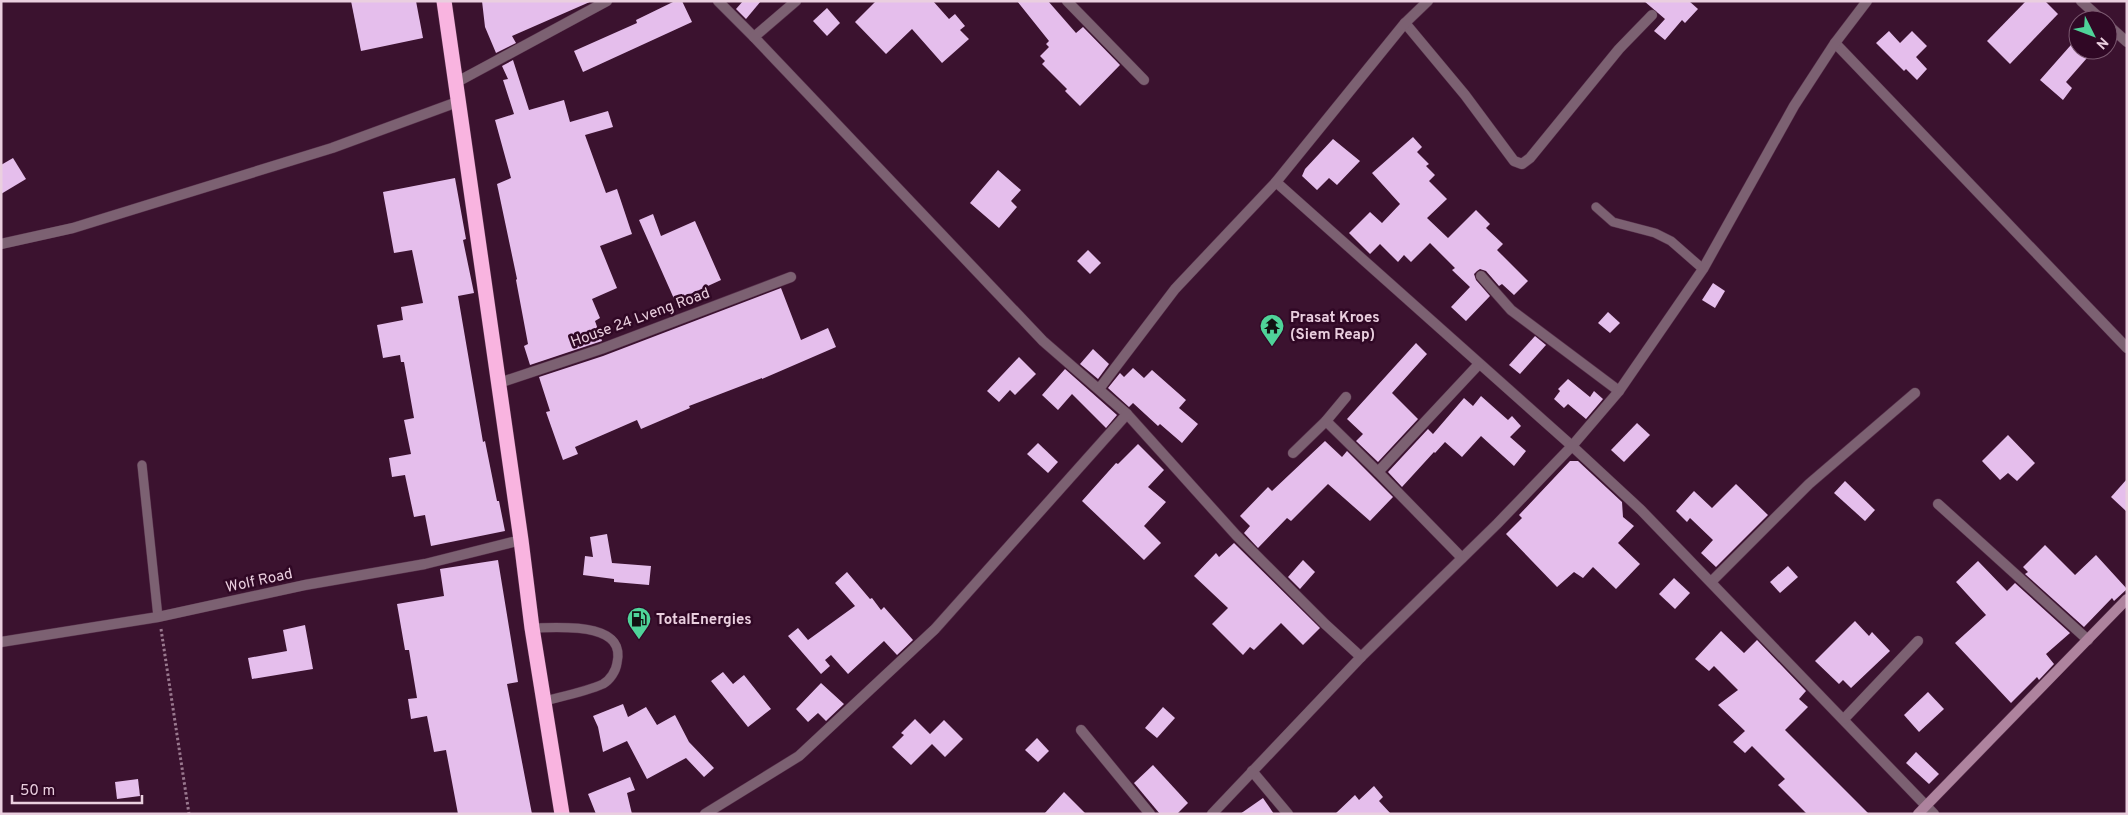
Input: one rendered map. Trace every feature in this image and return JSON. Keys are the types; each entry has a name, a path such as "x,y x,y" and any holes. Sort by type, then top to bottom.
{"highway":[{"path":"444,1 460,102 532,628 562,814"}],"street":[{"path":"457,82 606,1"},
{"path":"718,1 1043,341 1127,414 1236,535 1325,624 1361,657"},
{"path":"754,37 796,1"},
{"path":"1067,1 1144,80"},
{"path":"1099,389 1175,289 1276,182 1405,23 1428,1"},
{"path":"1212,814 1361,657 1572,446 1619,391 1703,269 1794,106 1867,1"},
{"path":"2081,1 2091,10"},
{"path":"1405,23 1465,95 1514,161 1522,164 1530,158 1620,49 1652,15"},
{"path":"1836,43 2127,348"},
{"path":"1,244 73,228 332,148 460,102"},
{"path":"1276,182 1641,510 1934,814"},
{"path":"1481,276 1511,310 1619,391"},
{"name":"House 24 Lveng Road","path":"499,383 601,349 791,277"},
{"path":"1378,472 1479,364"},
{"path":"1711,582 1809,484 1915,392"},
{"path":"1293,453 1326,421 1346,397"},
{"path":"705,814 799,756 928,636 1127,414"},
{"path":"1326,421 1462,558"},
{"path":"1938,504 2088,640"},
{"name":"Wolf Road","path":"1,642 158,617 305,585 425,564 521,540"},
{"path":"1918,814 2127,599"},
{"path":"1844,719 1918,641"},
{"path":"1081,730 1150,814"},
{"path":"1252,771 1288,814"}],"lane":[{"path":"1596,207 1613,222 1655,233 1672,241 1703,269"},
{"path":"142,464 158,617"},
{"path":"532,628 589,629 602,632 612,640 617,652 618,662 612,675 604,684 544,701"}],"path":[{"path":"158,617 189,814"}],"building":[{"path":"351,1 416,1 423,38 361,51"},
{"path":"482,1 592,1 512,36 516,43 496,53 485,27"},
{"path":"675,1 682,1 692,22 583,72 574,51 637,23 636,20"},
{"path":"743,1 761,1 746,19 736,9"},
{"path":"876,1 933,1 949,19 955,14 965,26 960,30 969,39 942,63 912,29 886,54 855,22"},
{"path":"1017,1 1048,1 1076,33 1083,27 1120,65 1080,106 1065,91 1067,89 1042,64 1045,61 1040,56 1049,47 1046,44 1049,41"},
{"path":"1644,1 1689,1 1698,9 1685,23 1682,20 1665,40 1654,31 1665,19"},
{"path":"2026,1 2045,1 2058,14 2010,64 1987,41"},
{"path":"827,8 840,23 827,36 813,21"},
{"path":"1889,31 1900,43 1912,31 1927,46 1916,57 1927,69 1917,80 1906,69 1904,71 1876,43"},
{"path":"2068,48 2068,60 2085,60 2066,82 2072,88 2063,100 2040,80"},
{"path":"513,60 529,110 564,100 570,122 608,111 613,127 585,135 606,193 617,189 632,234 600,246 617,288 592,299 600,318 595,321 602,341 530,365 524,346 528,344 517,279 497,184 511,178 495,120 514,114 503,80 508,79 502,66"},
{"path":"1413,137 1422,147 1417,152 1429,164 1426,166 1435,175 1429,181 1447,199 1427,218 1448,238 1476,210 1490,224 1486,228 1503,244 1497,250 1528,281 1514,295 1502,284 1499,286 1486,271 1480,269 1474,274 1476,280 1490,296 1466,321 1451,307 1470,287 1452,270 1455,268 1430,243 1411,262 1404,255 1398,262 1380,244 1370,254 1349,233 1370,212 1382,223 1400,204 1372,173"},
{"path":"1333,139 1360,161 1337,185 1329,178 1317,190 1302,176 1305,169"},
{"path":"13,158 26,179 1,194 1,165"},
{"path":"998,170 1021,190 1011,201 1017,207 999,228 970,203"},
{"path":"455,178 466,239 463,240 474,293 458,296 483,442 485,441 505,531 431,546 425,515 414,517 405,475 392,477 389,458 411,454 404,420 414,418 404,362 401,362 400,355 383,358 377,325 403,320 401,307 423,303 412,250 394,253 383,192"},
{"path":"653,214 661,236 695,221 721,280 675,301 639,220"},
{"path":"1088,250 1101,263 1090,274 1077,261"},
{"path":"1713,283 1725,291 1715,308 1702,300"},
{"path":"781,288 801,340 828,328 836,347 762,379 689,406 690,408 641,429 637,420 575,447 578,454 563,460 546,412 550,411 539,377 603,356"},
{"path":"1608,312 1620,323 1610,333 1598,323"},
{"path":"1535,336 1546,345 1520,374 1509,365"},
{"path":"1416,343 1427,354 1392,393 1418,419 1378,462 1356,441 1363,434 1347,419"},
{"path":"1093,349 1109,364 1098,379 1080,364"},
{"path":"1019,357 1036,374 1015,395 1010,390 999,402 987,391"},
{"path":"1133,368 1144,378 1152,370 1186,400 1179,408 1198,424 1182,443 1160,424 1158,426 1133,403 1129,407 1108,388 1120,373 1124,377"},
{"path":"1065,369 1117,415 1106,428 1072,394 1058,410 1042,395"},
{"path":"1568,379 1590,397 1594,391 1603,399 1586,419 1568,404 1564,408 1554,399 1560,391 1558,389"},
{"path":"1481,396 1508,420 1512,416 1521,426 1510,437 1526,451 1514,466 1481,436 1462,457 1445,442 1402,487 1388,472 1428,429 1433,434 1464,398 1473,406"},
{"path":"1637,423 1650,435 1624,462 1611,450"},
{"path":"2008,435 2035,463 2017,481 2008,473 2000,480 1982,461"},
{"path":"1325,441 1342,457 1347,451 1393,497 1370,521 1328,484 1291,521 1287,518 1258,548 1244,533 1250,526 1240,516 1268,487 1272,491"},
{"path":"1038,443 1058,462 1048,473 1027,454"},
{"path":"1138,444 1164,470 1148,487 1166,502 1144,526 1161,543 1144,560 1082,501 1116,463 1118,464"},
{"path":"1570,461 1578,461 1622,502 1623,517 1634,526 1618,543 1640,564 1616,589 1593,567 1583,578 1574,572 1557,587 1506,534 1522,518 1519,515"},
{"path":"2127,479 2127,512 2111,497"},
{"path":"1845,481 1875,510 1865,521 1834,493"},
{"path":"1736,484 1768,515 1716,567 1701,553 1713,540 1690,518 1687,522 1676,511 1694,491 1712,508"},
{"path":"607,534 612,563 651,566 649,585 614,582 614,579 583,575 585,556 593,557 590,537"},
{"path":"1234,543 1320,628 1303,645 1281,623 1254,650 1250,647 1243,655 1212,624 1228,608 1194,576 1216,553 1219,557"},
{"path":"2045,545 2075,575 2096,555 2127,589 2114,601 2112,598 2084,627 2025,574 2028,572 2023,567"},
{"path":"498,560 518,682 507,684 532,814 458,814 446,750 434,752 427,716 411,719 408,699 417,698 409,650 405,650 397,604 444,596 440,569"},
{"path":"1303,560 1315,572 1300,589 1288,577"},
{"path":"1978,561 2007,591 2015,583 2070,633 2046,654 2054,664 2039,680 2037,677 2011,703 1955,643 1986,615 1956,582"},
{"path":"1788,566 1798,577 1780,593 1770,582"},
{"path":"847,572 870,599 872,598 881,610 884,607 913,640 897,655 884,641 848,674 831,655 825,660 830,666 821,674 788,636 798,628 808,640 855,606 835,583"},
{"path":"1674,578 1690,593 1675,609 1659,594"},
{"path":"1855,621 1869,636 1872,632 1890,651 1851,688 1843,680 1839,684 1815,661"},
{"path":"305,625 313,669 252,679 248,658 287,651 283,630"},
{"path":"1721,631 1744,653 1757,640 1806,691 1799,699 1808,707 1785,730 1869,814 1807,814 1778,785 1785,779 1752,746 1745,753 1733,742 1745,731 1718,705 1738,690 1714,666 1709,671 1695,659"},
{"path":"723,672 733,684 744,675 771,709 748,727 711,681"},
{"path":"821,683 844,704 826,721 818,713 808,722 796,709"},
{"path":"1928,692 1944,709 1919,732 1904,715"},
{"path":"623,704 628,717 646,707 657,725 675,715 689,742 714,768 704,777 686,758 647,779 627,741 603,752 598,727 593,716"},
{"path":"1163,707 1175,718 1157,738 1145,728"},
{"path":"915,719 930,734 944,720 963,739 945,757 932,744 911,765 892,747 904,735 901,733"},
{"path":"1037,738 1049,751 1038,762 1025,750"},
{"path":"1916,752 1939,774 1929,784 1906,763"},
{"path":"1153,765 1188,803 1177,814 1160,814 1134,783"},
{"path":"630,777 635,790 627,793 632,814 596,814 588,794"},
{"path":"138,779 140,796 117,799 115,782"},
{"path":"1374,786 1383,797 1379,801 1391,814 1335,814 1355,795 1359,800"},
{"path":"1064,792 1086,814 1044,814"},
{"path":"1263,798 1274,814 1240,814"}],"place":[{"name":"Prasat Kroes (Siem Reap)","path":"1272,347"},
{"name":"TotalEnergies","path":"639,640"}]}
